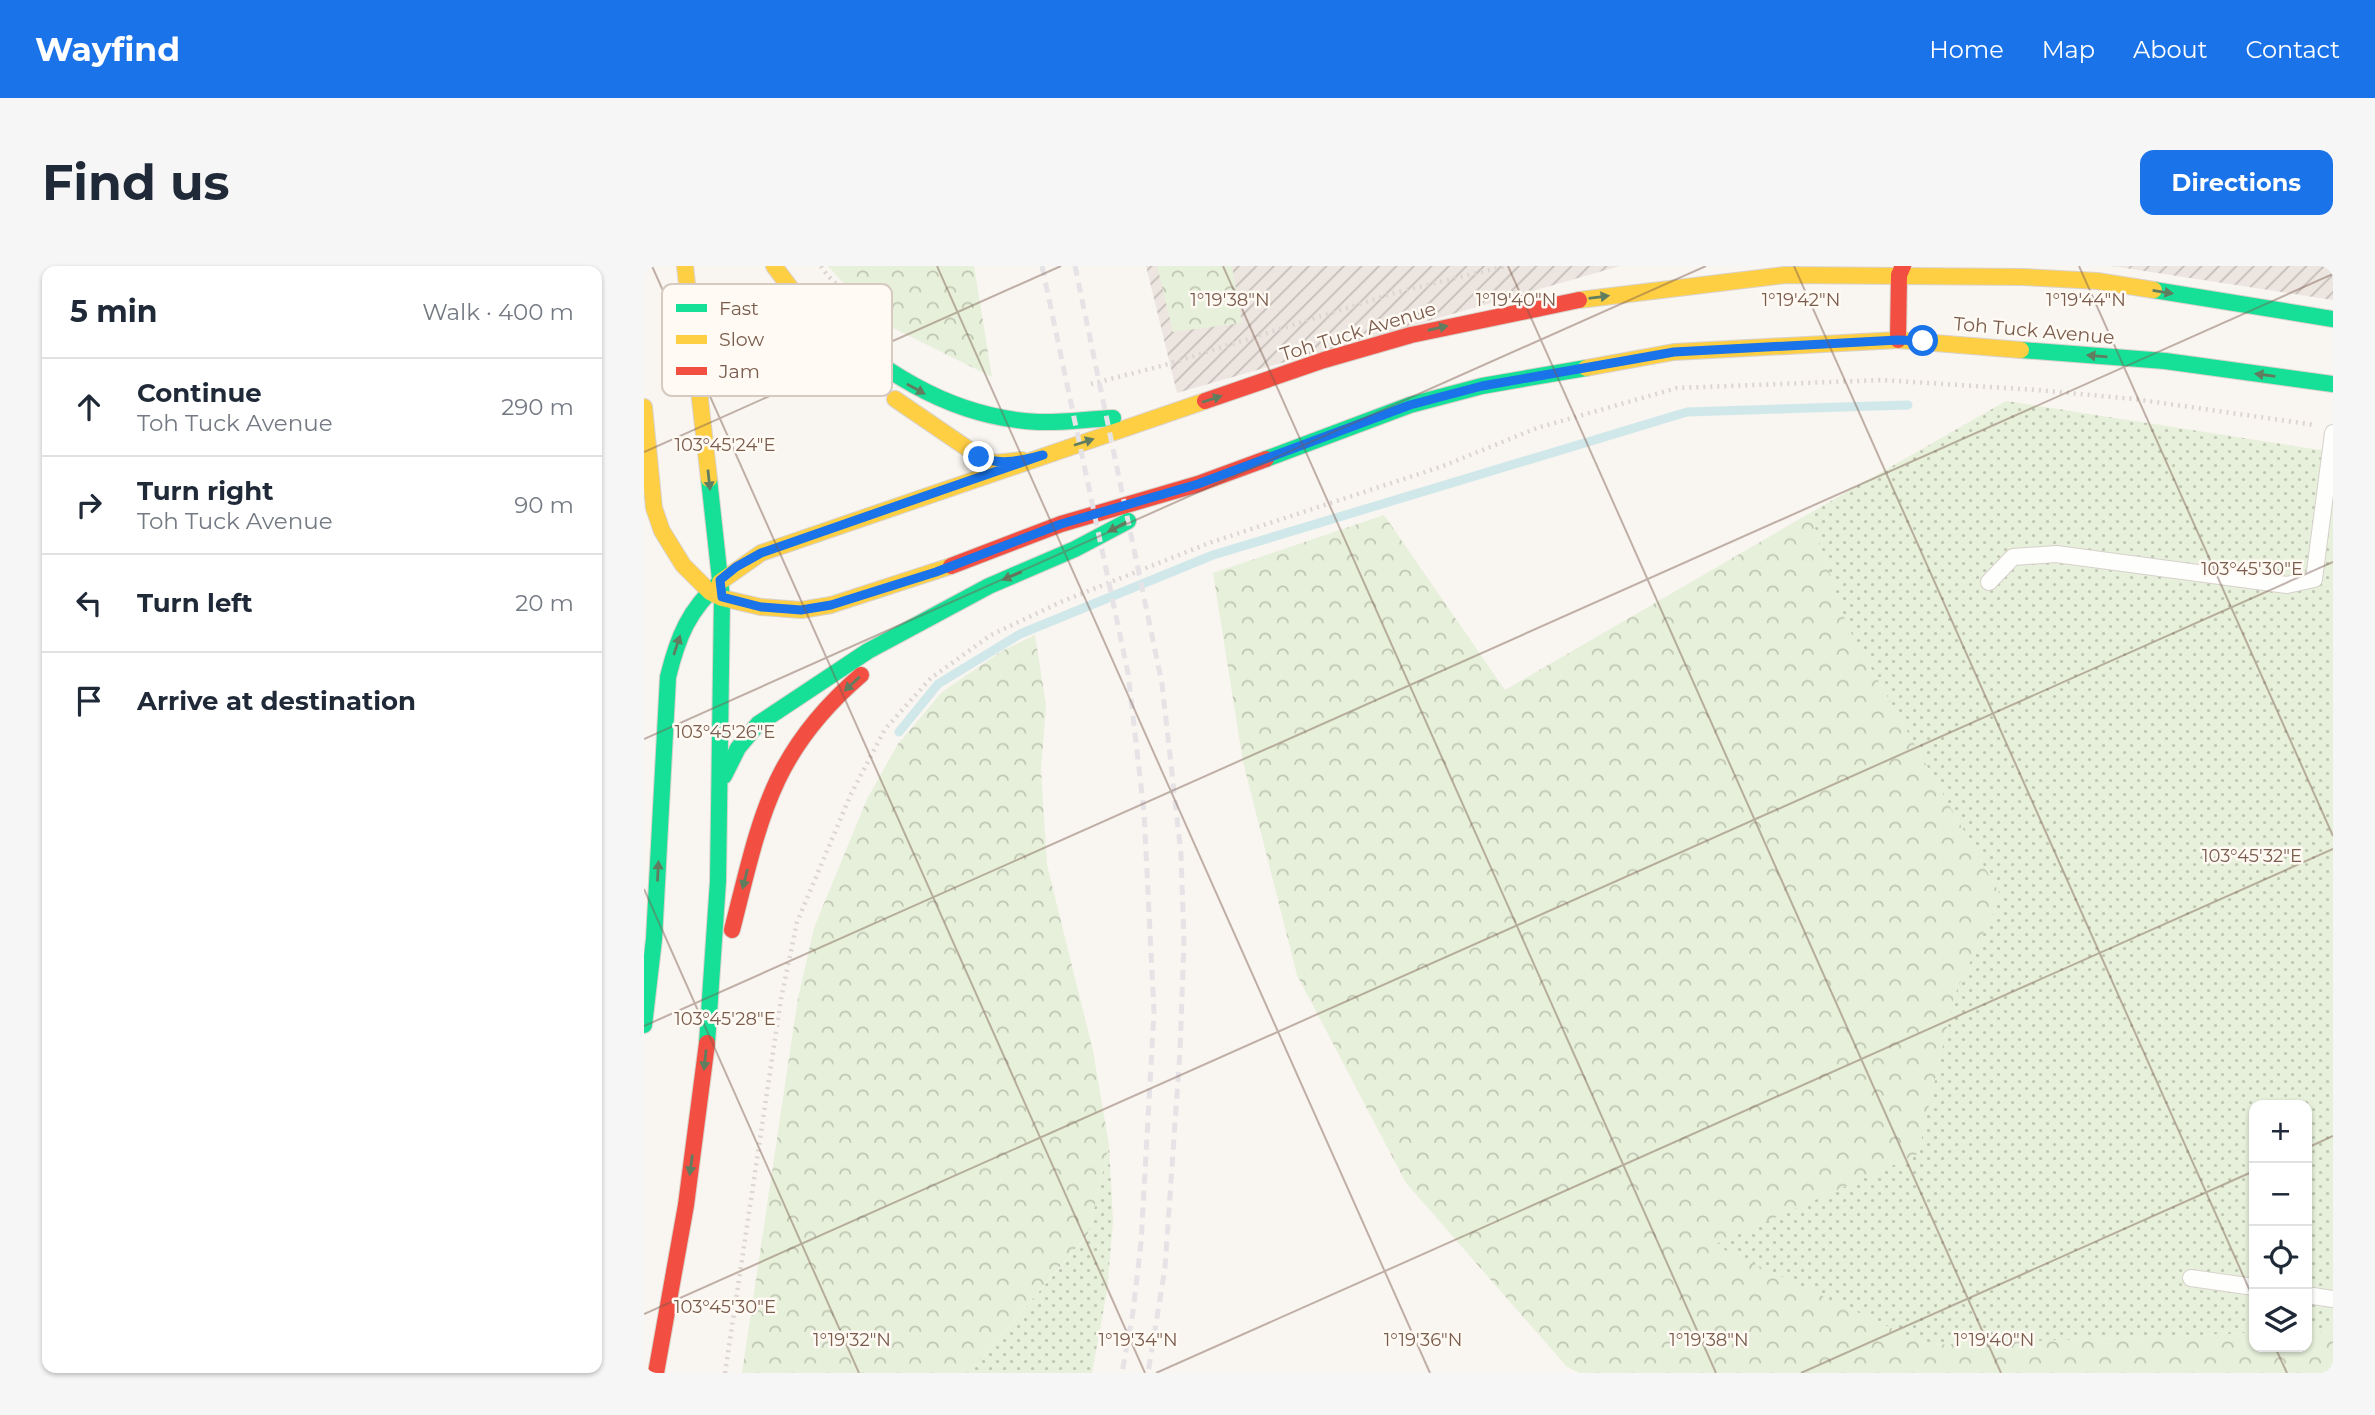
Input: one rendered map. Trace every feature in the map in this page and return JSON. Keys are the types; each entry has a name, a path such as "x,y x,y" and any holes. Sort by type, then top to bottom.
{"main road":[{"path":"685,266 687,284"},
{"path":"774,266 787,284"},
{"path":"2009,266 2023,277"},
{"path":"1898,340 1901,271"},
{"name":"Toh Tuck Avenue","path":"2333,319 2096,281 1901,271 1785,275 1578,300 1411,335 1324,360 761,553 736,567 717,590 761,607 801,610 831,605 936,572 1061,524 1198,484 1410,405 1482,386 1674,352 1898,340 2165,362 2333,384"},
{"path":"892,375 936,400 996,418 1040,422 1168,414"},
{"path":"892,395 979,457 994,463 1014,462 1043,455"},
{"path":"656,1373 686,1205 701,1097 709,1024 718,881 721,784 717,590 698,396"},
{"path":"644,407 654,508 662,531 683,565 717,590"},
{"path":"721,784 735,751 745,736 758,724 868,651 989,586 1075,549 1198,484"},
{"path":"644,1025 654,939 668,677 677,640 691,615 717,590"},
{"path":"709,1024 762,815 776,780 795,746 822,713 855,680 943,610"}],"lane":[{"path":"1989,582 2013,557 2056,554 2287,585 2314,579 2331,475 2327,429"},
{"path":"2191,1278 2249,1286"},
{"path":"2312,1296 2333,1299"}],"path":[{"path":"821,266 837,284"},
{"path":"1087,385 1165,365 1398,292 1506,266"},
{"path":"725,1373 781,999 797,922 851,794 885,729 931,678 991,635 1063,601 1209,543 1443,466 1537,428 1677,388 1882,380 2134,399 2327,429"}],"shaded area":[{"path":"1146,266 1620,266 1177,393"},
{"path":"2112,266 2333,266 2333,300"}],"green space":[{"path":"828,266 974,266 992,377 892,327 892,284 844,284"},
{"path":"1157,266 1232,266 1242,323 1173,332"},
{"path":"2006,401 2333,452 2333,1331 2312,1332 2312,1100 2249,1100 2249,1333 1927,1345 1713,1245 1918,1154 1954,996 2001,896 1847,626 1810,513"},
{"path":"1810,513 1847,626 2001,896 1954,996 1918,1154 1714,1245 1927,1345 2249,1333 2249,1352 2312,1352 2312,1332 2333,1331 2333,1373 1580,1373 1567,1367 1406,1183 1297,975 1243,762 1213,573 1384,515 1505,690"},
{"path":"1035,635 1046,705 1041,770 1047,865 1093,1051 1109,1145 1088,1234 969,1373 742,1373 798,998 814,928 867,799 898,744 942,692 1002,651"},
{"path":"1109,1145 1113,1222 1107,1291 1092,1373 969,1373 1088,1235"}],"waterway":[{"path":"899,732 938,684 1020,634 1213,555 1687,412 1908,405"}],"railway":[{"path":"1042,266 1128,673 1144,812 1154,1012 1141,1243 1122,1373"},
{"path":"1075,266 1162,684 1181,854 1184,942 1180,1051 1165,1268 1148,1373"}],"traffic: fast":[{"path":"2154,290 2333,319"},
{"path":"2021,350 2165,361 2333,384"},
{"path":"1266,459 1410,405 1482,386 1586,368"},
{"path":"892,371 940,398 970,410 1003,418 1038,422 1113,418"},
{"path":"707,1043 718,881 722,598 709,479"},
{"path":"724,776 738,748 758,724 868,651 989,586 1075,549 1128,521"},
{"path":"644,1025 654,939 668,677 686,625 700,603 720,582"}],"traffic: slow":[{"path":"685,266 687,284"},
{"path":"774,266 788,284"},
{"path":"1579,300 1785,275 2023,277 2097,281 2154,290"},
{"path":"1586,368 1674,352 1898,340 2021,350"},
{"path":"700,396 709,479"},
{"path":"895,399 980,457 994,463 1022,460"},
{"path":"720,582 761,553 1205,401"},
{"path":"644,407 654,508 662,531 683,565 710,592 722,598 761,607 801,610 831,605 951,566"}],"traffic: jam":[{"path":"1898,340 1899,275 1903,266"},
{"path":"1205,401 1324,360 1411,335 1579,300"},
{"path":"951,566 1061,524 1198,484 1266,459"},
{"path":"732,930 751,855 773,790 806,732 830,704 861,675"},
{"path":"656,1373 686,1205 707,1043"}],"route":[{"path":"979,457 994,463 1014,462 1043,455 761,553 720,580 722,597 761,607 801,610 831,605 936,572 1061,524 1198,484 1410,405 1482,386 1674,352 1898,340 1923,341"}]}
